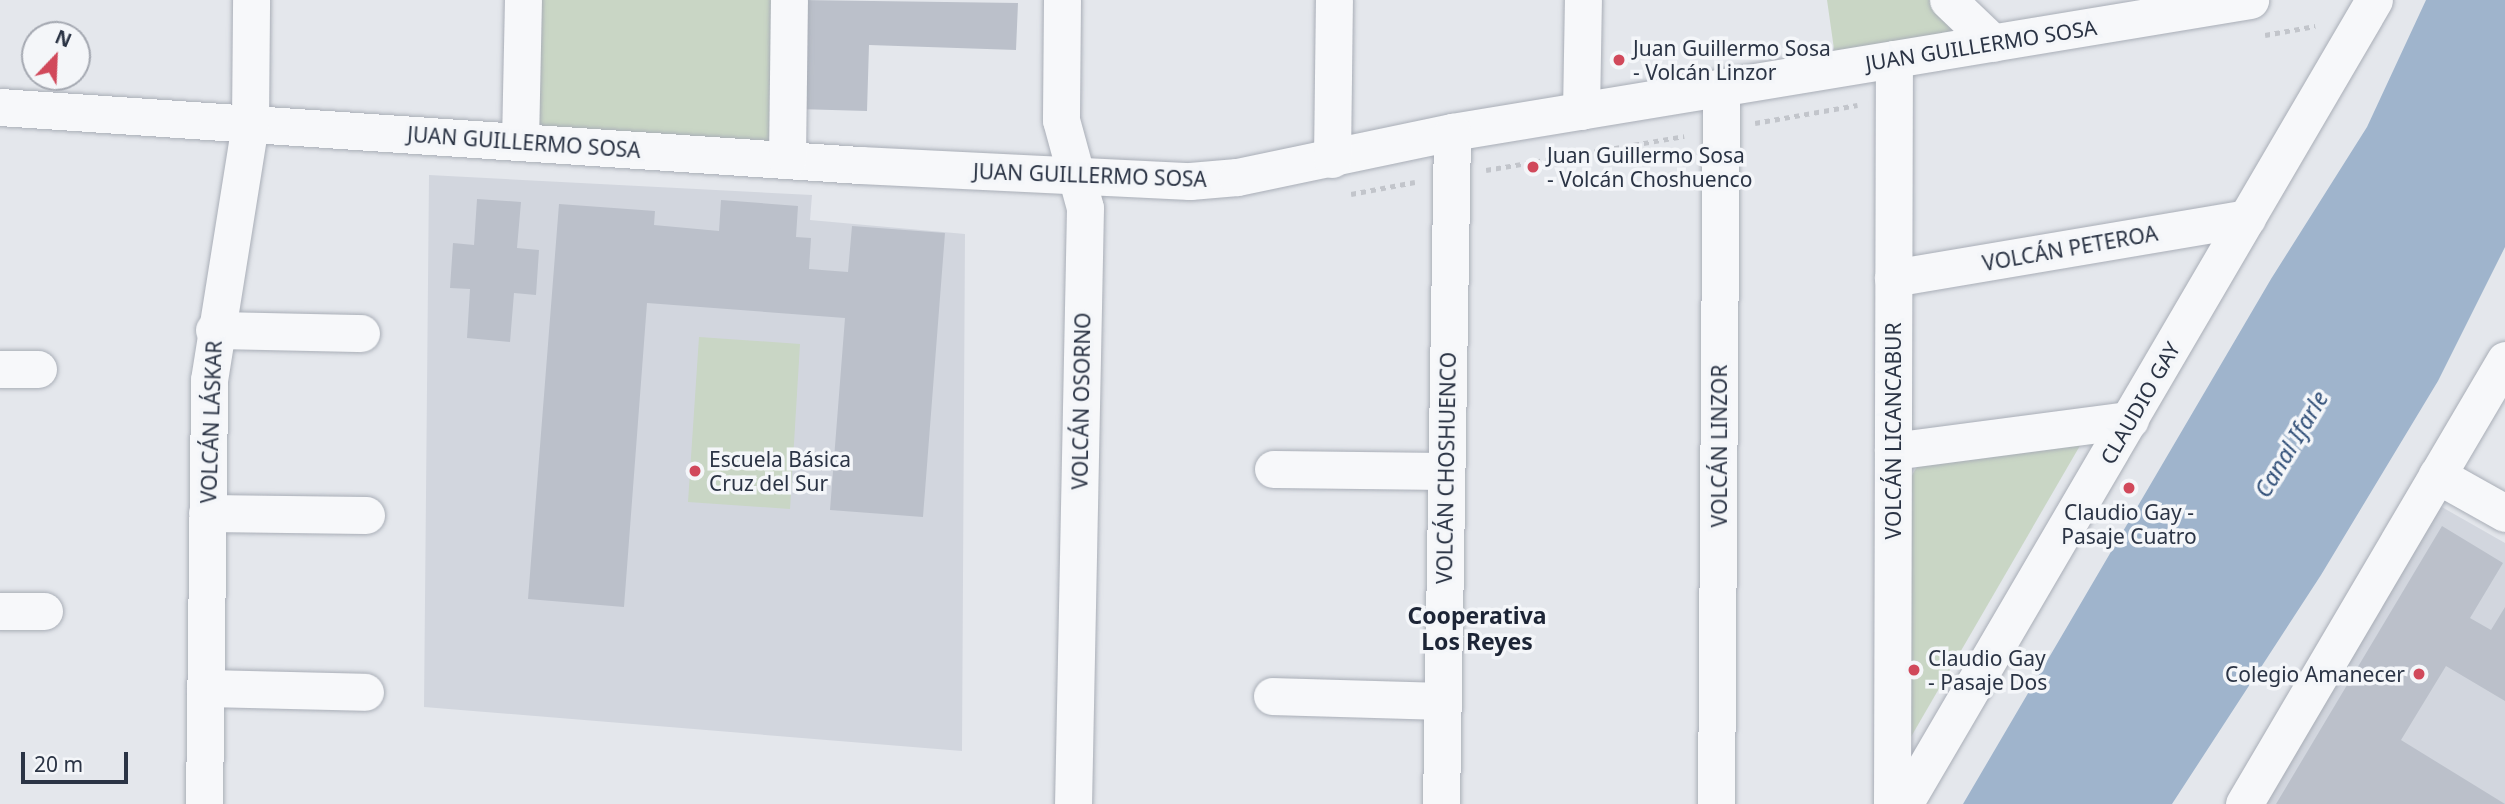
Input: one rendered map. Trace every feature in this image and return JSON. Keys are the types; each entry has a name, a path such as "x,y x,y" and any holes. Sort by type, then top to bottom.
{"street":[{"name":"VOLCÁN LÁSKAR","path":"204,804 209,380 214,330 250,123 251,0"},
{"path":"520,142 523,0"},
{"path":"787,160 789,0"},
{"name":"VOLCÁN OSORNO","path":"1062,0 1061,120 1085,208 1073,804"},
{"path":"1332,159 1334,0"},
{"path":"1581,111 1583,0"},
{"path":"1948,0 1993,43"},
{"name":"JUAN GUILLERMO SOSA","path":"0,107 1075,178 1237,177 1452,132 2250,0"},
{"name":"CLAUDIO GAY","path":"1904,804 2374,0"},
{"name":"VOLCÁN LICANCABUR","path":"1892,804 1894,59"},
{"name":"VOLCÁN LINZOR","path":"1717,804 1721,88"},
{"name":"VOLCÁN CHOSHUENCO","path":"1441,804 1452,132"},
{"name":"VOLCÁN PETEROA","path":"1893,278 2247,218"},
{"path":"214,330 362,333"},
{"path":"2244,804 2505,360"},
{"path":"0,369 38,369"},
{"path":"1893,451 2130,420"},
{"path":"1273,468 1446,471"},
{"path":"2437,475 2505,513"},
{"path":"207,513 366,515"},
{"path":"0,611 44,611"},
{"path":"205,688 365,692"},
{"path":"1272,696 1442,701"}],"shaded area":[{"name":"Escuela Básica Cruz del Sur","path":"429,175 812,195 810,220 965,234 962,751 424,707"},
{"name":"Colegio Amanecer","path":"2433,502 2505,543 2505,804 2257,804"}],"green space":[{"path":"532,0 781,0 781,154 528,133"},
{"path":"1827,0 1940,0 1986,41 1836,63"},
{"path":"699,337 800,344 790,509 688,502"},
{"path":"2085,437 1908,742 1905,488 1920,461"}],"water":[{"name":"Canal Ifarle","path":"2426,0 2505,0 2505,247 2438,381 2321,575 2172,804 1963,804 2271,279 2367,127"}],"building":[{"path":"800,0 1018,3 1016,50 869,45 867,111 797,109"},
{"path":"477,199 521,202 517,248 539,250 536,295 514,293 510,342 467,338 470,289 450,288 453,243 474,245"},
{"path":"721,200 798,206 796,237 811,238 809,269 848,272 852,226 945,233 923,517 830,510 845,318 647,303 624,607 528,599 559,204 655,211 654,225 719,231"},
{"name":"Colegio Amanecer","path":"2442,526 2503,563 2470,618 2491,630 2505,607 2505,701 2446,666 2401,740 2505,804 2276,804"}],"place":[{"name":"Juan Guillermo Sosa - Volcán Linzor","path":"1619,60"},
{"name":"Juan Guillermo Sosa - Volcán Choshuenco","path":"1533,167"},
{"name":"Escuela Básica Cruz del Sur","path":"695,471"},
{"name":"Claudio Gay - Pasaje Cuatro","path":"2129,488"},
{"name":"Claudio Gay - Pasaje Dos","path":"1914,670"},
{"name":"Colegio Amanecer","path":"2419,674"}],"district":[{"name":"Cooperativa Los Reyes","path":"1477,628"}]}
